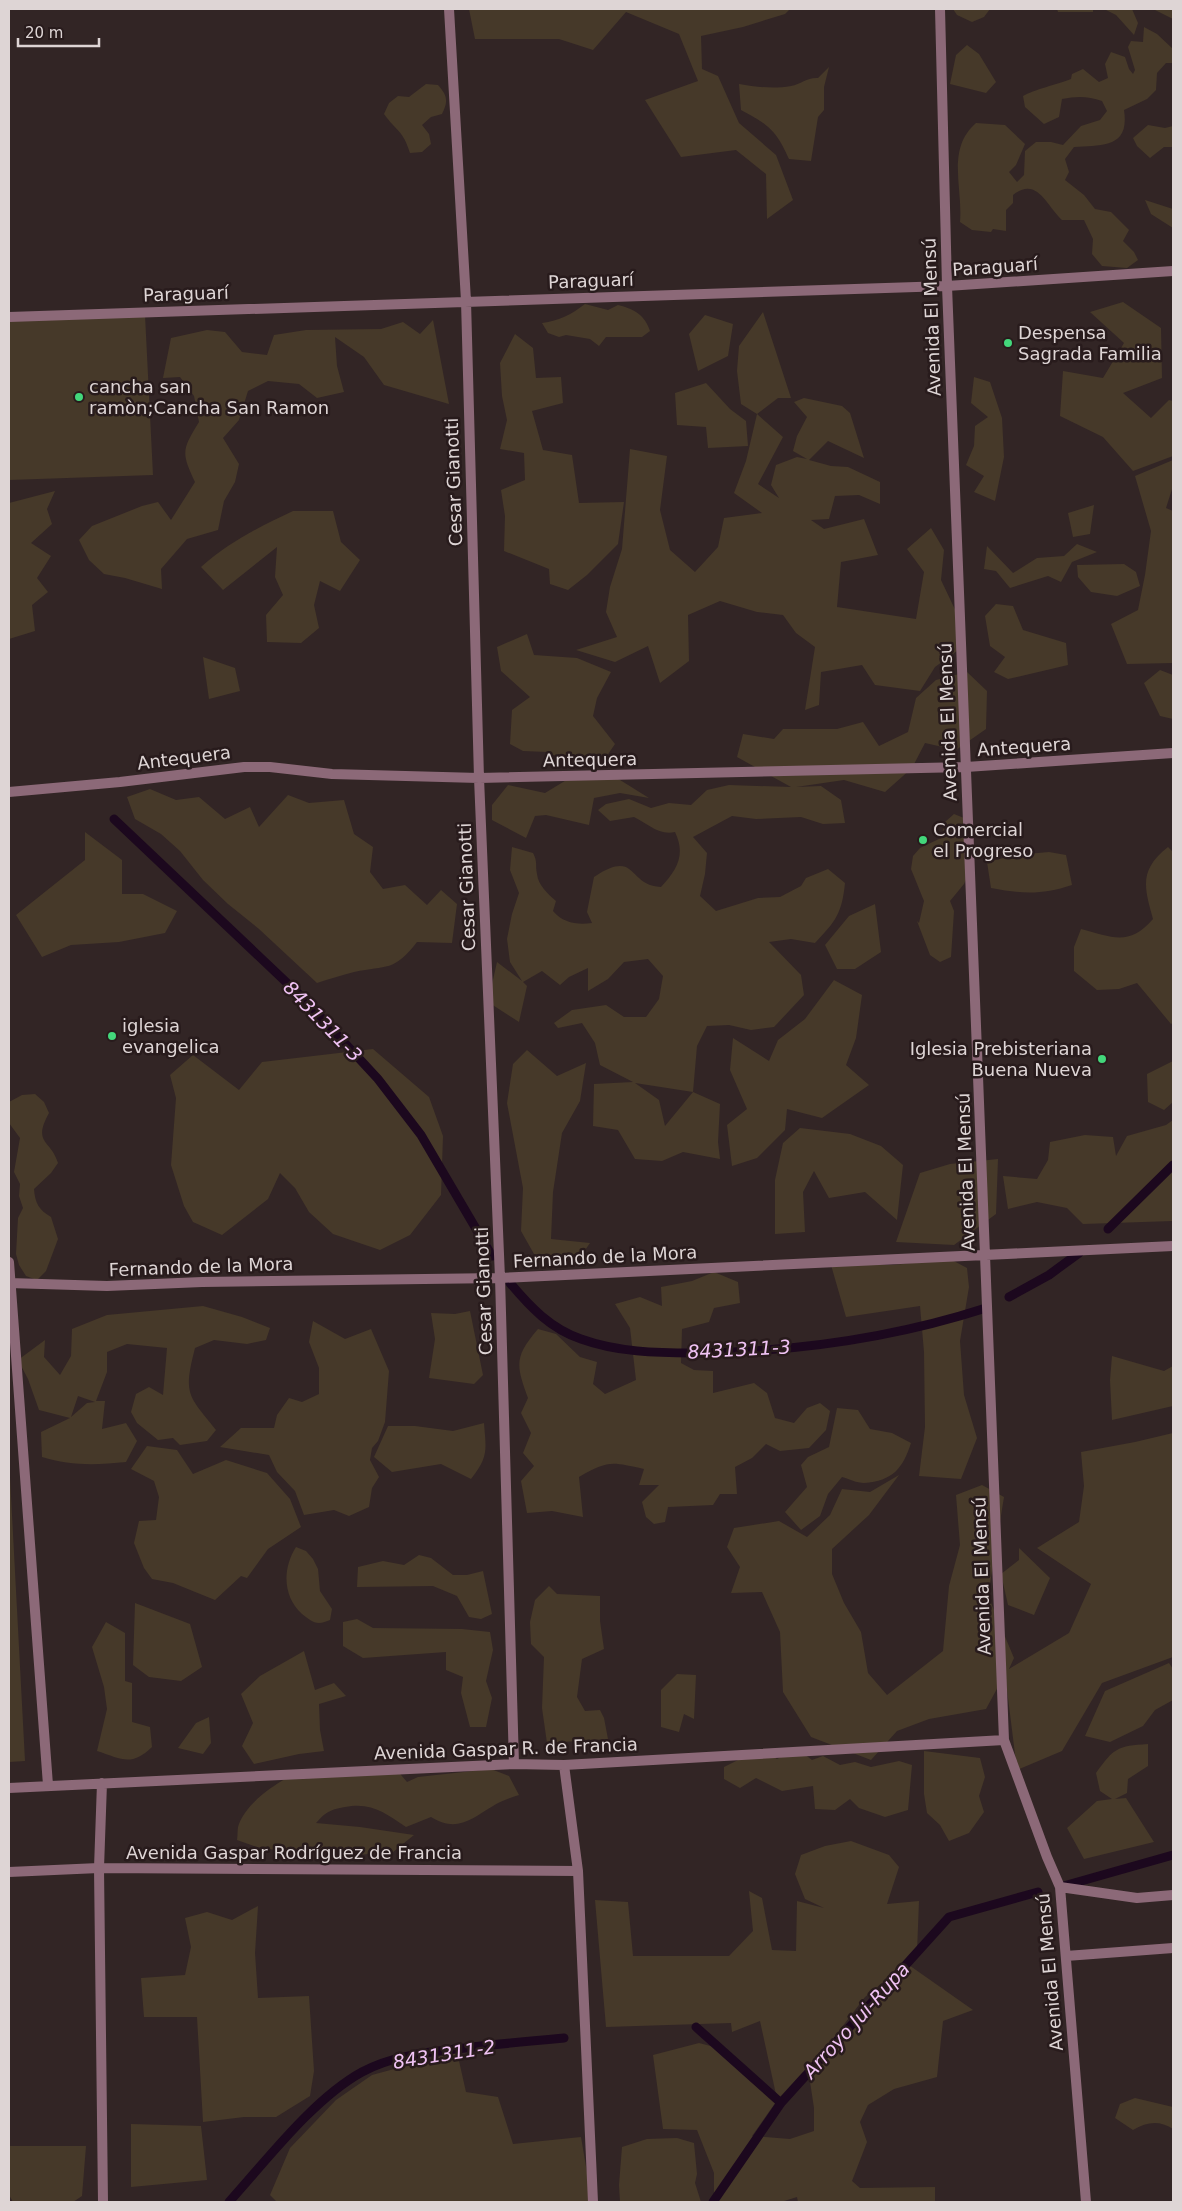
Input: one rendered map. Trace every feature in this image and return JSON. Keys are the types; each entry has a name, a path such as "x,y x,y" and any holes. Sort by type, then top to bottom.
{"street":[{"name":"Cesar Gianotti","path":"449,9 466,301 479,778 500,1278 514,1764"},
{"name":"Avenida El Mensú","path":"940,9 946,286 1004,1740 1060,1887 1086,2202"},
{"name":"Paraguarí","path":"9,317 946,286 1173,271"},
{"name":"Antequera","path":"9,792 120,782 244,767 270,767 332,774 479,778 966,767 1173,753"},
{"name":"Fernando de la Mora","path":"9,1283 107,1286 212,1282 500,1278 1173,1246"},
{"path":"9,1262 9,1283 19,1379 48,1785"},
{"name":"Avenida Gaspar R. de Francia","path":"9,1788 514,1764 564,1765 1004,1740"},
{"path":"564,1765 578,1870 592,2202"},
{"path":"102,1783 99,1868 102,2202"},
{"name":"Avenida Gaspar Rodríguez de Francia","path":"9,1872 99,1868 578,1870"},
{"path":"1060,1887 1137,1898 1173,1895"},
{"path":"1066,1956 1173,1948"}],"shaded area":[{"path":"469,9 790,9 785,14 743,27 701,36 702,69 718,76 739,123 776,155 793,200 767,219 766,174 736,150 681,157 645,100 698,81 679,34 626,12 593,50 559,39 475,39"},
{"path":"953,9 990,9 984,17 972,22 957,15"},
{"path":"1057,9 1093,9 1093,12 1058,12"},
{"path":"1104,9 1132,9 1138,23 1134,35 1116,15"},
{"path":"1153,9 1173,9 1173,19"},
{"path":"1144,27 1157,34 1173,49 1173,63 1166,63 1157,73 1156,90 1147,99 1124,110 1125,123 1123,132 1118,138 1103,145 1074,147 1065,159 1069,172 1065,180 1084,195 1095,209 1111,212 1129,230 1123,241 1134,252 1138,260 1127,268 1102,266 1092,254 1093,239 1084,220 1062,220 1040,195 1029,189 1021,190 1013,195 1013,203 1006,210 1006,231 993,229 991,232 972,230 960,222 959,157 961,145 967,133 976,123 1005,125 1025,144 1016,165 1009,172 1017,182 1024,175 1025,151 1036,142 1051,142 1063,145 1081,126 1100,120 1107,111 1102,101 1097,99 1073,97 1062,99 1059,117 1044,124 1025,107 1023,96 1071,79 1072,74 1083,69 1099,82 1108,78 1105,64 1111,52 1125,57 1133,74 1135,70 1128,47 1131,41 1143,42"},
{"path":"967,45 979,54 996,82 986,93 950,84 956,55"},
{"path":"829,67 824,87 824,110 818,117 811,161 789,159 780,141 771,129 741,110 739,84 765,87 791,86 818,78"},
{"path":"426,84 438,85 444,92 445,106 442,114 431,117 422,125 429,134 431,144 422,152 410,153 402,135 384,114 389,103 398,96 409,97"},
{"path":"1148,125 1165,128 1173,126 1173,147 1164,147 1150,158 1137,146 1133,138"},
{"path":"1145,200 1173,209 1173,228 1151,214"},
{"path":"1123,302 1161,328 1162,378 1123,393 1151,418 1169,400 1173,401 1173,456 1133,471 1103,437 1060,416 1063,371 1103,378 1124,343 1090,312"},
{"path":"585,304 608,310 618,305 629,308 642,317 650,331 642,337 606,337 599,346 590,339 566,335 559,337 548,333 542,323 554,321"},
{"path":"763,312 791,398 778,398 757,414 741,404 737,371 739,346"},
{"name":"cancha san ramòn;Cancha San Ramon","path":"145,315 153,475 9,480 9,320"},
{"path":"705,315 733,324 728,356 698,371 689,334"},
{"path":"433,320 449,404 384,385 364,357 335,337 337,366 344,392 317,398 299,384 268,381 248,391 239,420 223,438 239,464 235,482 224,501 218,530 187,539 161,569 162,589 104,574 89,560 79,540 92,526 142,506 158,502 171,520 195,482 187,464 185,451 189,439 199,422 194,396 180,377 163,378 171,338 207,330 225,332 242,352 267,355 274,335 306,330 381,329 403,322 420,334"},
{"path":"515,334 533,348 536,378 561,377 563,403 532,411 543,450 572,455 579,503 624,502 618,544 587,575 568,590 550,584 549,569 504,551 505,516 501,490 525,480 524,453 500,449 507,420 502,396 500,363"},
{"path":"974,377 990,382 1002,418 1004,457 995,501 974,492 984,476 966,465 974,446 975,426 988,417 971,403"},
{"path":"706,383 730,409 746,421 748,446 708,448 706,427 677,425 675,393"},
{"path":"804,398 842,406 850,413 864,458 828,441 809,460 831,466 848,467 880,482 880,504 859,495 835,496 829,519 811,520 824,529 864,519 878,555 841,562 837,607 916,619 924,572 907,549 931,528 944,550 941,580 960,620 961,648 935,667 920,691 875,685 862,665 821,672 819,705 805,710 815,647 796,633 783,615 757,612 720,601 688,615 689,661 660,683 648,646 615,662 576,650 617,637 606,612 610,587 622,549 630,449 667,456 660,510 670,550 695,572 718,547 724,518 762,513 734,493 746,461 757,414 783,437 758,484 779,498 771,485 776,465 797,457 807,459 793,451 797,436 807,417 794,402"},
{"path":"1173,460 1173,486 1166,508 1173,511 1173,663 1127,664 1111,624 1138,610 1151,531 1135,476"},
{"path":"55,491 47,509 52,524 31,543 51,556 37,578 48,592 32,605 35,631 9,639 9,503"},
{"path":"1094,505 1090,534 1073,537 1068,513"},
{"path":"293,511 333,511 341,542 360,560 340,591 320,581 314,605 319,628 301,643 267,642 266,615 283,595 275,577 277,547 223,590 201,567 245,536"},
{"path":"1077,544 1097,552 1072,562 1061,582 1048,576 1010,588 996,571 984,569 987,546 1013,573 1037,558 1064,556"},
{"path":"1124,564 1136,572 1140,586 1117,596 1091,592 1078,577 1077,565"},
{"path":"996,604 1013,606 1023,630 1066,643 1068,665 1008,679 994,672 1005,657 990,646 985,616"},
{"path":"527,634 534,655 577,658 611,672 597,698 593,716 615,744 602,763 580,756 564,761 548,752 523,751 510,744 512,710 530,697 501,671 497,647"},
{"path":"203,657 235,668 240,691 209,699"},
{"path":"1160,670 1173,675 1173,719 1160,716 1144,683"},
{"path":"967,672 987,691 986,729 956,750 925,743 912,768 885,792 844,780 796,787 821,786 841,800 845,823 823,824 801,817 756,819 732,816 693,837 707,853 700,896 716,911 758,898 780,897 801,886 806,878 828,869 845,883 844,893 837,916 815,943 791,939 769,942 801,975 804,995 774,1027 751,1030 729,1025 707,1026 697,1046 693,1092 720,1104 718,1142 720,1159 683,1152 662,1161 635,1159 618,1130 593,1126 594,1084 633,1082 600,1065 595,1043 582,1023 558,1028 554,1023 572,1010 606,1005 624,1017 646,1017 659,999 663,976 648,959 624,962 608,979 588,991 588,968 569,977 560,985 542,971 523,982 527,986 519,1022 488,1002 497,962 522,981 510,962 507,939 519,893 510,870 512,847 533,853 539,882 556,901 553,911 557,915 566,921 581,924 592,923 587,912 594,877 608,869 618,866 626,867 642,881 661,887 675,868 680,855 675,832 658,831 634,817 610,821 598,810 606,804 629,799 651,808 669,803 691,805 707,790 729,785 791,787 737,757 743,734 774,739 783,729 837,729 863,722 879,746 908,732 916,698 936,680","holes":["635,1083 693,1092 665,1126 659,1100"]},
{"path":"612,775 649,798 620,793 594,798 589,825 546,815 535,816 526,838 492,820 492,805 508,785 545,793 573,776"},
{"path":"150,789 176,800 199,797 225,819 250,807 259,827 288,795 309,803 344,800 354,834 373,847 370,872 383,889 405,885 427,905 441,890 457,904 452,943 417,942 402,958 389,966 354,972 317,983 203,880 180,851 161,834 135,819 127,797"},
{"path":"954,814 964,818 969,873 964,884 950,901 954,911 951,957 940,962 930,955 917,921 919,923 924,901 911,869 913,856 920,848 941,838 945,822"},
{"path":"85,832 122,860 122,894 143,894 177,911 165,933 119,942 71,945 42,957 16,915 85,860"},
{"path":"1168,847 1173,852 1173,1023 1171,1024 1137,983 1119,989 1097,990 1074,971 1074,947 1081,929 1111,937 1128,937 1136,934 1153,919 1147,897 1146,880 1152,863"},
{"path":"1049,852 1066,855 1072,885 1041,892 991,888 987,862 1016,855"},
{"path":"875,904 881,952 855,969 837,969 825,945 849,916"},
{"path":"834,980 862,995 856,1038 846,1065 869,1085 822,1118 787,1109 785,1130 757,1158 732,1166 727,1125 747,1109 730,1070 733,1038 769,1061 778,1040 805,1019"},
{"path":"373,1049 429,1097 443,1136 441,1195 410,1235 380,1250 333,1234 309,1212 295,1188 280,1173 268,1199 222,1235 193,1222 184,1206 171,1165 176,1098 170,1075 193,1055 239,1090 262,1062"},
{"path":"527,1050 557,1076 586,1063 580,1101 562,1133 553,1192 551,1239 590,1243 574,1266 534,1254 521,1231 523,1188 507,1103 513,1064"},
{"path":"1173,1061 1173,1102 1164,1110 1148,1102 1147,1074"},
{"path":"35,1094 44,1102 49,1113 42,1131 44,1141 55,1155 58,1163 51,1173 34,1189 35,1198 41,1209 51,1217 58,1239 46,1271 37,1280 26,1276 19,1265 16,1254 18,1218 23,1208 19,1196 20,1184 14,1172 20,1138 9,1123 9,1102 22,1095"},
{"path":"1173,1120 1173,1221 1083,1224 1067,1208 1037,1202 1008,1209 1003,1176 1037,1179 1048,1160 1050,1142 1085,1135 1113,1137 1116,1156 1127,1136 1166,1125"},
{"path":"800,1128 850,1134 881,1146 903,1165 897,1220 865,1192 829,1198 814,1171 803,1192 805,1232 775,1234 775,1180 783,1143"},
{"path":"998,1159 996,1214 954,1245 896,1242 920,1173 950,1164"},
{"path":"950,1259 967,1268 969,1287 960,1341 964,1395 977,1438 961,1479 919,1476 925,1427 924,1352 920,1306 846,1317 831,1265 893,1265"},
{"path":"714,1272 738,1282 740,1303 714,1308 709,1322 682,1329 681,1363 694,1370 713,1371 713,1393 754,1383 767,1393 775,1418 794,1423 807,1408 820,1403 830,1411 826,1430 809,1448 780,1451 766,1444 752,1458 735,1467 737,1494 720,1494 713,1505 668,1507 665,1522 654,1524 646,1517 642,1502 659,1485 639,1485 644,1469 617,1464 604,1465 579,1477 583,1517 552,1511 527,1513 521,1481 534,1466 523,1453 531,1433 521,1413 528,1398 521,1377 520,1362 521,1354 530,1339 538,1329 556,1334 580,1357 597,1362 593,1384 605,1394 636,1380 630,1328 615,1304 640,1297 662,1306 661,1287 692,1281"},
{"path":"203,1306 242,1317 270,1328 266,1340 247,1344 214,1340 195,1348 189,1376 190,1394 216,1430 207,1441 180,1445 173,1438 158,1440 137,1423 131,1412 136,1394 149,1387 163,1395 167,1348 127,1344 107,1352 107,1372 96,1401 105,1401 102,1429 126,1423 137,1441 126,1462 84,1464 42,1457 41,1432 70,1418 39,1410 28,1379 18,1360 45,1340 44,1357 60,1375 71,1356 72,1329 107,1315","holes":["78,1396 95,1402 87,1403 71,1417"]},
{"path":"470,1311 483,1375 474,1384 429,1378 435,1339 431,1313 455,1314"},
{"path":"313,1321 345,1339 371,1329 389,1371 385,1422 378,1441 372,1448 370,1460 379,1477 372,1488 369,1507 349,1516 334,1510 304,1515 295,1491 277,1472 269,1455 220,1447 241,1428 274,1428 277,1415 289,1398 302,1402 319,1394 319,1368 309,1342"},
{"path":"1112,1356 1164,1371 1173,1366 1173,1406 1112,1420 1110,1380"},
{"path":"837,1408 858,1410 870,1429 892,1433 911,1443 904,1460 890,1476 874,1482 864,1483 842,1477 828,1494 820,1516 801,1530 785,1512 807,1487 801,1465 808,1457 829,1447"},
{"path":"484,1423 484,1458 471,1479 441,1464 392,1472 374,1457 388,1426 415,1426 453,1431"},
{"path":"1173,1433 1173,1657 1102,1683 1062,1751 1017,1770 1005,1674 986,1709 929,1719 897,1731 871,1760 811,1737 783,1692 780,1632 762,1592 731,1593 740,1567 727,1547 734,1528 779,1521 807,1537 830,1515 842,1489 870,1492 899,1475 869,1515 832,1549 832,1574 844,1603 861,1632 868,1673 887,1695 943,1651 949,1586 960,1545 956,1495 982,1485 1004,1497 988,1596 1014,1658 1009,1669 1069,1633 1091,1584 1037,1548 1079,1522 1084,1486 1081,1452"},
{"path":"147,1446 177,1450 193,1474 226,1460 267,1473 290,1499 301,1527 268,1549 247,1578 241,1576 215,1600 173,1583 152,1579 144,1568 134,1543 139,1521 156,1520 159,1497 154,1481 131,1469"},
{"path":"9,1458 25,1761 9,1762"},
{"path":"296,1547 306,1551 318,1569 320,1591 332,1609 330,1620 319,1623 312,1621 302,1614 291,1599 288,1591 287,1573 291,1555"},
{"path":"1019,1548 1050,1578 1034,1615 1008,1605 1001,1574 1019,1560"},
{"path":"419,1555 431,1558 453,1575 467,1575 483,1571 492,1614 481,1619 469,1617 457,1596 433,1586 357,1587 358,1567 383,1561 404,1565"},
{"path":"549,1586 557,1594 600,1596 600,1621 604,1649 582,1659 577,1697 585,1711 600,1710 604,1718 608,1739 547,1743 542,1708 544,1657 531,1644 530,1622 535,1600"},
{"path":"135,1603 190,1624 202,1667 181,1681 149,1677 133,1665"},
{"path":"357,1619 373,1628 462,1629 490,1632 493,1650 486,1681 492,1698 486,1727 470,1727 461,1693 463,1677 446,1670 446,1652 363,1658 343,1646 343,1622"},
{"path":"106,1622 125,1633 125,1681 132,1683 132,1722 150,1727 152,1747 145,1753 132,1759 120,1759 97,1751 107,1709 104,1687 92,1647"},
{"path":"304,1651 315,1690 334,1683 346,1696 319,1704 320,1730 324,1751 299,1754 254,1764 242,1746 253,1723 241,1694 260,1676"},
{"path":"1169,1663 1173,1669 1173,1700 1155,1710 1143,1726 1110,1742 1085,1736 1105,1691"},
{"path":"677,1674 696,1675 694,1719 684,1714 679,1732 661,1727 661,1690"},
{"path":"209,1717 211,1743 203,1754 178,1748 196,1723"},
{"path":"1148,1744 1148,1766 1128,1779 1127,1793 1115,1799 1126,1798 1154,1842 1084,1859 1067,1828 1097,1801 1112,1799 1100,1791 1096,1773 1107,1758 1117,1750 1123,1747"},
{"path":"799,1750 812,1760 823,1756 840,1765 855,1762 871,1767 899,1761 912,1765 908,1810 885,1817 859,1808 850,1799 835,1810 815,1809 813,1786 782,1791 756,1778 740,1788 724,1779 724,1767 744,1757 765,1751 777,1759 792,1751"},
{"path":"924,1751 980,1758 985,1777 979,1796 984,1812 969,1833 949,1841 940,1825 927,1813 924,1794"},
{"path":"324,1768 396,1769 407,1782 418,1777 491,1769 509,1776 519,1795 499,1803 471,1819 456,1824 440,1822 431,1817 406,1827 378,1810 363,1806 332,1810 316,1823 414,1835 393,1852 345,1856 331,1849 293,1853 257,1847 237,1840 238,1826 243,1816 262,1795 293,1775 306,1779"},
{"path":"851,1841 889,1855 899,1867 887,1904 919,1901 917,1952 906,1963 973,2010 943,2021 937,2077 894,2089 868,2105 860,2122 867,2142 852,2181 860,2188 935,2187 935,2202 798,2202 797,2197 781,2202 714,2202 714,2173 697,2130 663,2129 653,2055 699,2043 722,2049 777,2099 760,2021 732,2032 731,2023 606,2027 595,1900 628,1902 633,1956 729,1956 753,1931 749,1891 762,1898 772,1950 796,1951 797,1901 824,1908 805,1899 795,1874 801,1855 825,1846","holes":["903,1966 841,2036 832,2040 865,1997","803,2072 809,2075 814,2108 814,2131 790,2139 752,2136 778,2099"]},
{"path":"258,1906 255,1953 258,1998 309,1996 314,2071 310,2096 276,2117 244,2117 203,2122 197,2017 144,2017 141,1978 185,1975 191,1947 185,1918 207,1912 232,1920"},
{"path":"457,2052 466,2092 498,2097 513,2144 581,2137 592,2202 277,2202 270,2195 290,2148 336,2100 372,2075"},
{"path":"1135,2098 1173,2107 1173,2129 1163,2124 1153,2123 1133,2130 1115,2118 1120,2104"},
{"path":"131,2124 201,2126 207,2180 131,2187"},
{"path":"677,2138 694,2143 697,2174 695,2183 701,2202 620,2202 619,2185 622,2147 647,2139"},
{"path":"9,2146 86,2146 82,2196 73,2202 13,2202 9,2195"}],"waterway":[{"name":"8431311-3","path":"114,819 305,1000 378,1079 421,1135 492,1256"},
{"name":"8431311-3","path":"1108,1229 1173,1165"},
{"name":"8431311-3","path":"1009,1297 1049,1275 1079,1253"},
{"name":"8431311-3","path":"510,1283 542,1316 570,1335 609,1347 651,1352 731,1352 805,1346 915,1328 986,1308"},
{"name":"Arroyo Jui-Rupa","path":"1060,1887 1173,1855"},
{"name":"Arroyo Jui-Rupa","path":"713,2202 781,2103 949,1917 1038,1892"},
{"name":"8431311-2","path":"696,2027 781,2103"},
{"name":"8431311-2","path":"229,2202 308,2114 344,2084 374,2066 399,2058 426,2053 564,2038"}],"place":[{"name":"Despensa Sagrada Familia","path":"1008,343"},
{"name":"cancha san ramòn;Cancha San Ramon","path":"79,397"},
{"name":"Comercial el Progreso","path":"923,840"},
{"name":"iglesia evangelica","path":"112,1036"},
{"name":"Iglesia Prebisteriana Buena Nueva","path":"1102,1059"}]}
